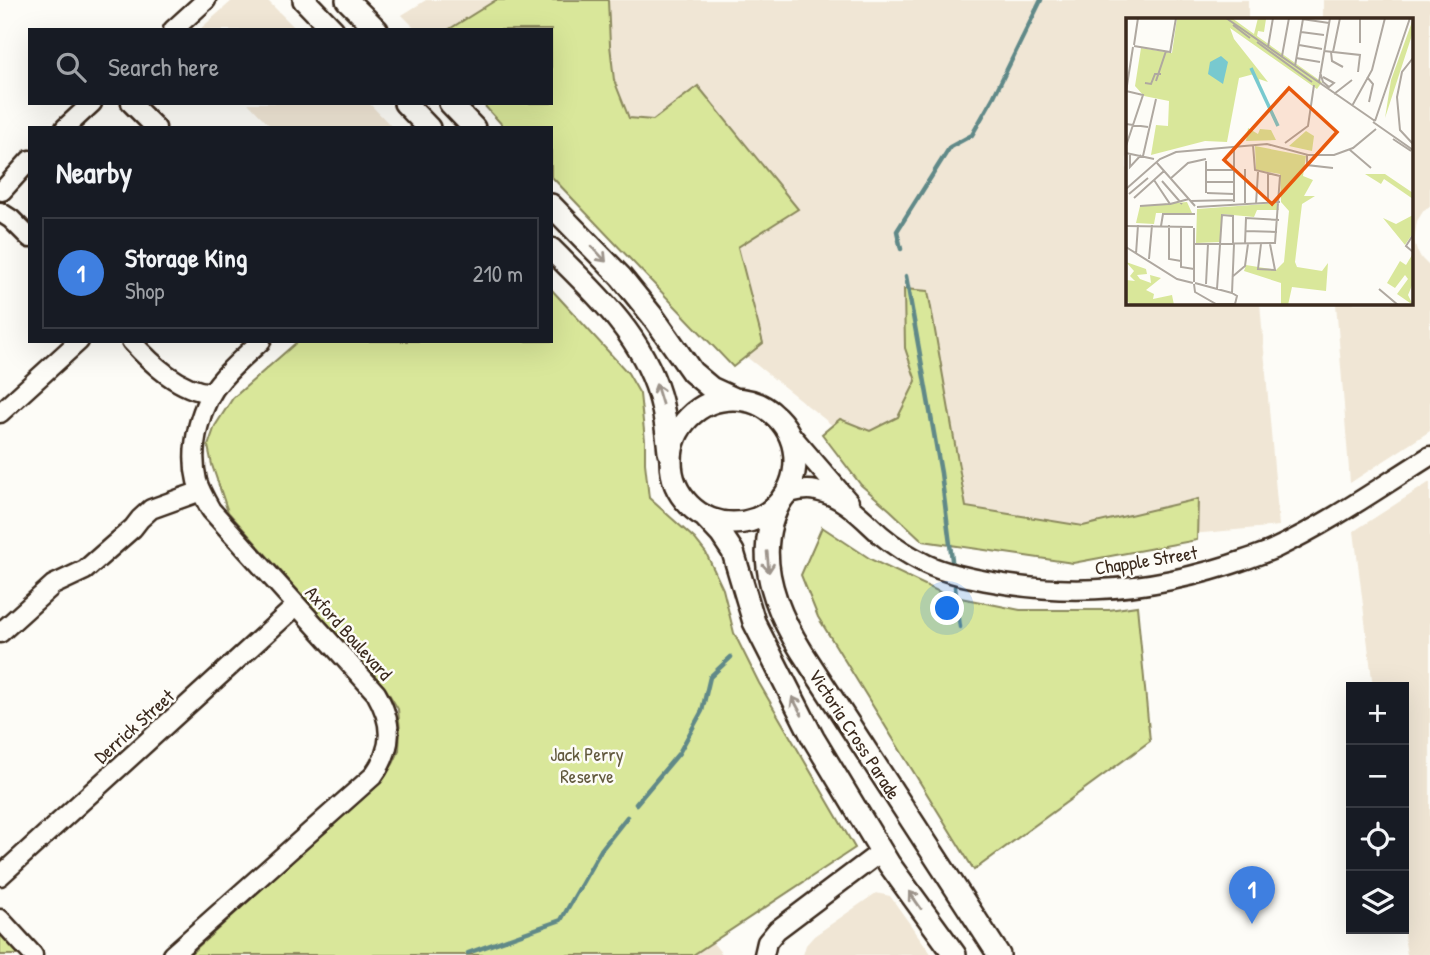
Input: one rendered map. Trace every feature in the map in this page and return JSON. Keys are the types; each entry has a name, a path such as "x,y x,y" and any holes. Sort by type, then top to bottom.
{"main road":[{"path":"305,0 331,28"},
{"path":"347,0 375,28"},
{"path":"407,105 427,126"},
{"path":"452,105 472,126"},
{"path":"553,207 621,277 692,372 718,393 751,402 773,412 786,427 792,436 796,461 784,496 763,513 741,522 719,522 695,511 681,495 673,477 663,407 646,360 606,304 553,251"},
{"path":"670,461 677,436 691,416 710,404 735,399"},
{"name":"Victoria Cross Parade","path":"784,496 772,517 767,543 772,587 784,621 999,955"},
{"name":"Victoria Cross Parade","path":"706,518 731,549 750,611 762,639 813,738 882,851 956,955"}],"street":[{"path":"175,28 206,0"},
{"path":"67,126 90,105"},
{"path":"133,105 154,126"},
{"path":"27,162 2,199 28,235"},
{"path":"0,413 77,343"},
{"path":"133,343 176,380 199,392 212,393"},
{"name":"Axford Boulevard","path":"172,955 363,785 380,766 388,743 388,721 376,693 211,510 201,491 195,468 202,413 220,380 259,343"},
{"name":"Chapple Street","path":"792,436 858,514"},
{"name":"Chapple Street","path":"784,496 802,490 817,491 840,500 902,550 927,564 950,572 1031,588 1119,589 1206,572 1273,549 1347,508 1430,456"},
{"path":"0,633 53,585 85,570 151,509 201,491"},
{"name":"Derrick Street","path":"0,876 296,607"},
{"path":"764,955 767,942 777,930 882,851"},
{"path":"0,919 33,955"}],"shaded area":[{"path":"233,0 267,0 295,28 201,28"},
{"path":"426,0 1248,0 1248,18 1126,18 1126,304 1260,304 1279,526 1050,547 956,527 734,347 553,130 553,28 415,28 402,15"},
{"path":"1323,0 1430,0 1430,206 1417,221 1414,240 1417,251 1430,267 1430,431 1350,483 1336,304 1412,304 1412,18 1323,18"},
{"path":"250,105 371,105 391,126 270,126"},
{"path":"1430,482 1430,955 1407,955 1404,934 1409,934 1409,682 1372,682 1354,531"},
{"path":"876,893 890,896 932,955 803,955 806,945 814,936"},
{"path":"712,942 723,955 693,955"}],"green space":[{"path":"496,0 608,0 614,80 629,118 653,120 698,86 798,209 738,247 763,343 733,367 553,178 553,126 503,126 484,105 553,105 553,28 451,28"},
{"path":"904,289 928,291 966,507 1083,526 1198,499 1197,540 1073,563 923,541 861,485 822,434 840,419 870,431 898,417 916,381 905,348"},
{"name":"Jack Perry Reserve","path":"553,291 628,373 640,394 649,498 695,539 706,553 723,589 734,633 759,683 855,848 693,955 189,955 380,782 399,751 398,709 386,689 228,512 208,446 215,426 233,398 296,343 553,343"},
{"path":"822,527 872,560 946,595 1020,610 1109,610 1137,606 1150,741 974,870 818,617 801,575"},
{"path":"0,933 20,955 0,955"}],"waterway":[{"path":"901,249 897,231 950,147 972,135 1041,0"},
{"path":"906,276 941,473 952,560"},
{"path":"955,587 960,627"},
{"path":"636,804 679,753 702,711 710,677 731,657"},
{"path":"468,953 561,920 601,850 627,817"}],"place":[{"name":"Storage King","path":"1252,924"}]}
